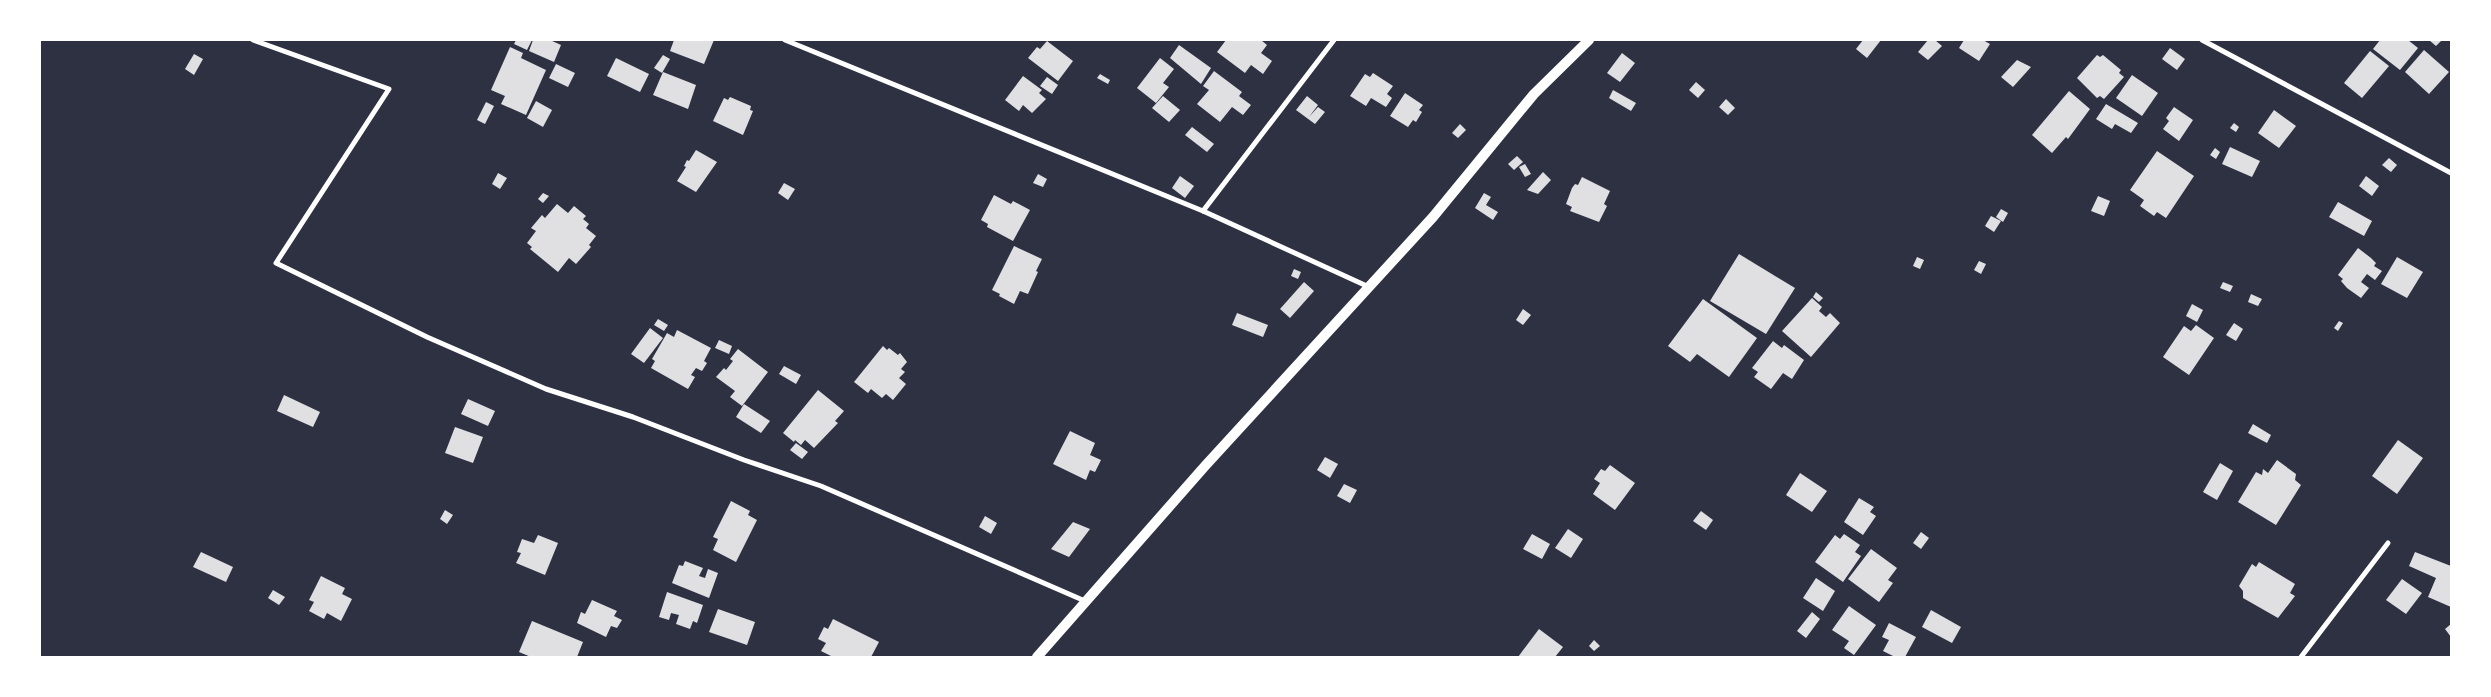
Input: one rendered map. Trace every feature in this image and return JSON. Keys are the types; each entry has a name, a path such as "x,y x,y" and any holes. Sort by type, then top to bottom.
{"main road":[{"path":"1037,657 1085,601 1433,217 1534,94 1589,40"}],"street":[{"path":"253,40 389,89 276,263 427,337 546,389 633,417 744,460 821,486 1085,601"},
{"path":"785,40 1203,211 1369,287"},
{"path":"1203,211 1334,40"},
{"path":"2202,40 2451,173"},
{"path":"2301,657 2388,543"}],"building":[{"path":"516,40 532,40 527,50 514,44"},
{"path":"533,40 550,40 561,45 554,62 529,51"},
{"path":"674,40 714,40 704,64 670,51"},
{"path":"1226,40 1261,40 1267,45 1261,53 1272,61 1263,74 1251,65 1245,73 1217,52"},
{"path":"1863,40 1881,40 1867,58 1856,49"},
{"path":"1928,40 1935,40 1942,46 1928,60 1918,52"},
{"path":"1964,40 1983,40 1990,44 1979,61 1959,48"},
{"path":"2380,40 2408,40 2418,48 2400,70 2373,49"},
{"path":"2429,40 2442,40 2436,46"},
{"path":"1047,41 1073,61 1058,81 1028,58 1037,47 1040,49"},
{"path":"1179,45 1211,68 1201,84 1170,58"},
{"path":"510,47 523,53 521,58 546,70 526,115 501,104 505,96 491,90"},
{"path":"2170,48 2185,59 2177,70 2162,59"},
{"path":"2424,50 2449,72 2429,94 2405,72"},
{"path":"2370,51 2389,66 2362,98 2344,83"},
{"path":"1622,53 1635,63 1620,82 1607,73"},
{"path":"194,54 203,59 194,75 185,69"},
{"path":"663,55 670,59 662,73 654,68"},
{"path":"2097,55 2100,57 2103,55 2121,70 2119,73 2124,77 2104,99 2100,96 2097,98 2077,78"},
{"path":"616,58 649,74 640,92 607,76"},
{"path":"1160,58 1174,69 1163,83 1169,87 1156,103 1137,88"},
{"path":"2017,60 2031,67 2013,87 2001,77"},
{"path":"556,64 575,73 568,87 549,78"},
{"path":"1214,71 1242,92 1239,96 1251,105 1243,115 1232,107 1220,122 1197,104 1209,90 1203,86"},
{"path":"663,72 696,85 688,109 653,95"},
{"path":"1373,73 1393,86 1387,94 1392,98 1386,107 1371,98 1366,106 1350,96 1365,74 1370,77"},
{"path":"1100,74 1110,80 1108,84 1097,78"},
{"path":"2132,75 2158,93 2142,116 2116,98"},
{"path":"1023,76 1042,90 1039,93 1046,99 1032,113 1023,105 1019,111 1005,100"},
{"path":"1047,77 1058,85 1052,94 1040,86"},
{"path":"1696,82 1705,90 1698,98 1689,90"},
{"path":"1613,90 1636,103 1631,111 1609,98"},
{"path":"2069,91 2090,109 2068,139 2066,137 2052,153 2032,135"},
{"path":"1405,93 1423,105 1419,110 1422,112 1416,122 1413,120 1408,127 1390,116"},
{"path":"1163,96 1180,110 1169,122 1152,108"},
{"path":"1307,96 1318,105 1309,117 1318,107 1325,112 1315,124 1296,110"},
{"path":"730,97 751,106 750,110 753,111 743,135 713,121 724,98 728,100"},
{"path":"1726,99 1735,108 1728,115 1719,107"},
{"path":"536,101 552,110 543,127 527,118"},
{"path":"486,102 494,106 485,124 477,120"},
{"path":"2106,104 2138,123 2131,133 2115,124 2112,129 2096,119"},
{"path":"2174,107 2193,120 2179,141 2163,129 2169,121 2166,118"},
{"path":"2274,110 2296,126 2279,148 2258,133"},
{"path":"2234,123 2239,127 2236,132 2230,128"},
{"path":"1460,124 1466,130 1458,138 1452,133"},
{"path":"1192,127 1214,144 1207,152 1185,135"},
{"path":"2230,147 2260,161 2252,177 2222,164"},
{"path":"2215,148 2220,152 2216,159 2210,155"},
{"path":"696,150 717,162 696,192 677,181 686,167 684,166 687,160 689,161"},
{"path":"2157,151 2194,176 2166,218 2157,212 2154,216 2140,206 2144,200 2130,190"},
{"path":"1517,156 1523,162 1514,170 1508,164"},
{"path":"2389,158 2397,165 2391,172 2382,165"},
{"path":"1525,164 1531,174 1525,177 1519,167"},
{"path":"1543,172 1551,180 1538,194 1527,190"},
{"path":"498,173 507,178 500,189 492,184"},
{"path":"1038,174 1047,179 1043,187 1033,183"},
{"path":"1180,176 1194,186 1185,198 1172,188"},
{"path":"2366,176 2379,186 2372,196 2359,186"},
{"path":"1582,177 1610,191 1604,204 1607,206 1599,222 1570,211 1572,207 1566,204 1572,188 1575,184 1578,185"},
{"path":"784,183 795,189 788,200 778,193"},
{"path":"543,193 549,196 543,203 538,199"},
{"path":"1484,193 1491,197 1486,205 1498,212 1493,220 1475,208"},
{"path":"994,195 1011,204 1013,201 1030,210 1013,241 987,227 988,224 981,220"},
{"path":"2098,196 2110,201 2104,216 2091,211"},
{"path":"2338,202 2372,221 2364,236 2329,217"},
{"path":"557,204 568,213 574,206 586,216 583,219 589,224 586,228 596,236 589,245 591,247 576,264 569,258 558,272 530,249 532,247 527,243 536,231 531,228 542,215 545,218"},
{"path":"2001,209 2008,213 2003,222 1996,217"},
{"path":"1991,216 2001,221 1994,232 1985,226"},
{"path":"1014,246 1042,259 1028,294 1020,291 1014,304 992,290"},
{"path":"2358,248 2376,263 2374,266 2382,271 2375,280 2367,274 2361,282 2369,288 2361,298 2347,288 2341,281 2343,279 2338,275"},
{"path":"1739,254 1795,288 1766,334 1710,301"},
{"path":"1917,257 1924,260 1920,269 1913,266"},
{"path":"2397,257 2423,272 2407,298 2381,284"},
{"path":"1979,261 1986,264 1981,274 1974,270"},
{"path":"1294,269 1301,272 1298,279 1291,276"},
{"path":"1304,282 1314,291 1290,318 1280,309"},
{"path":"2223,282 2233,286 2230,292 2220,288"},
{"path":"1816,292 1823,298 1819,302 1813,297"},
{"path":"2251,294 2262,299 2258,306 2248,302"},
{"path":"1812,298 1822,307 1819,311 1826,317 1830,313 1840,323 1811,357 1782,331"},
{"path":"1703,299 1757,338 1729,377 1697,354 1690,362 1668,346"},
{"path":"2192,304 2203,310 2197,322 2186,316"},
{"path":"1523,309 1531,315 1523,325 1516,320"},
{"path":"1237,313 1268,325 1263,337 1232,325"},
{"path":"658,319 668,325 664,331 654,325"},
{"path":"2339,321 2343,323 2338,331 2334,328"},
{"path":"2234,323 2243,329 2236,341 2226,335"},
{"path":"2196,325 2214,338 2189,375 2163,357 2184,326 2191,331"},
{"path":"650,328 663,338 644,363 631,354"},
{"path":"677,330 711,348 704,361 707,363 702,371 696,368 691,375 695,377 688,389 651,368 655,361 652,359 667,333 674,337"},
{"path":"719,340 732,346 729,354 715,348"},
{"path":"1773,341 1782,348 1784,345 1804,360 1792,379 1783,373 1771,389 1754,377 1758,372 1752,368"},
{"path":"883,346 898,355 900,353 907,362 901,369 905,372 899,378 906,384 893,400 886,394 882,398 871,389 868,393 854,382"},
{"path":"738,349 768,372 742,406 730,397 735,391 716,377 724,368 726,370 733,361 730,359"},
{"path":"784,366 801,375 796,384 779,374"},
{"path":"818,390 844,411 835,421 838,423 814,448 805,440 801,445 795,440 794,442 783,433"},
{"path":"284,395 320,412 313,427 277,411"},
{"path":"468,399 495,411 488,426 461,414"},
{"path":"744,404 770,421 761,433 736,417"},
{"path":"2253,424 2271,435 2267,443 2248,433"},
{"path":"455,427 483,437 473,463 445,453"},
{"path":"1070,431 1095,443 1090,455 1101,460 1095,472 1090,470 1086,480 1053,464"},
{"path":"2398,440 2423,458 2397,494 2372,476"},
{"path":"796,443 808,452 802,459 790,450"},
{"path":"1325,457 1338,464 1330,478 1317,470"},
{"path":"2277,460 2296,474 2295,480 2301,485 2276,525 2238,502 2256,472 2262,475 2263,469 2268,473"},
{"path":"2220,463 2233,471 2217,500 2203,492"},
{"path":"1610,465 1635,483 1615,510 1593,494 1600,483 1594,479 1601,469 1605,471"},
{"path":"1800,473 1827,491 1812,512 1786,495"},
{"path":"1344,484 1357,490 1350,503 1337,496"},
{"path":"1859,498 1874,507 1870,512 1876,516 1863,535 1844,522"},
{"path":"731,501 750,511 748,515 757,520 736,562 713,550 718,539 713,537"},
{"path":"445,510 453,515 447,524 440,519"},
{"path":"1701,511 1713,520 1706,530 1693,521"},
{"path":"985,516 997,523 991,534 979,527"},
{"path":"1073,522 1090,529 1069,557 1051,549"},
{"path":"1568,529 1583,539 1571,558 1555,548"},
{"path":"1921,532 1929,538 1921,549 1913,543"},
{"path":"1532,534 1550,544 1542,559 1523,549"},
{"path":"1844,534 1860,545 1855,552 1861,556 1843,582 1815,562 1835,535 1840,539"},
{"path":"538,535 558,543 545,575 516,563 521,553 517,552 522,539 534,543"},
{"path":"1871,549 1897,568 1888,580 1893,583 1879,602 1848,579"},
{"path":"201,552 233,567 226,582 193,567"},
{"path":"2415,552 2451,566 2451,607 2428,597 2436,578 2409,566"},
{"path":"685,561 703,568 699,576 705,578 708,569 718,573 709,598 672,583 679,565 683,566"},
{"path":"2259,562 2295,584 2290,593 2295,596 2278,618 2243,598 2243,591 2239,586 2252,564 2256,567"},
{"path":"321,576 345,588 342,594 352,599 341,621 327,613 324,619 309,611 314,602 309,600"},
{"path":"1816,578 1835,591 1823,611 1803,598"},
{"path":"2402,579 2422,593 2406,614 2386,600"},
{"path":"273,590 285,597 279,605 268,598"},
{"path":"667,592 703,605 697,623 693,621 690,629 676,624 679,615 671,613 669,620 659,617"},
{"path":"592,600 617,611 614,616 622,620 617,628 611,626 606,637 577,623 581,612 585,614"},
{"path":"1849,606 1876,625 1854,655 1844,648 1849,641 1832,630"},
{"path":"718,609 755,622 747,645 709,632"},
{"path":"1931,610 1961,627 1952,643 1922,627"},
{"path":"1812,612 1820,619 1806,638 1797,631"},
{"path":"833,619 879,642 871,657 833,657 821,651 826,643 818,639 824,627 828,629"},
{"path":"532,621 583,642 577,657 531,657 519,652"},
{"path":"1889,623 1916,637 1905,657 1895,657 1883,651 1889,640 1882,637"},
{"path":"2451,624 2451,637 2445,629"},
{"path":"1539,629 1563,647 1555,657 1518,657"},
{"path":"1594,640 1600,646 1594,651 1589,646"}]}
